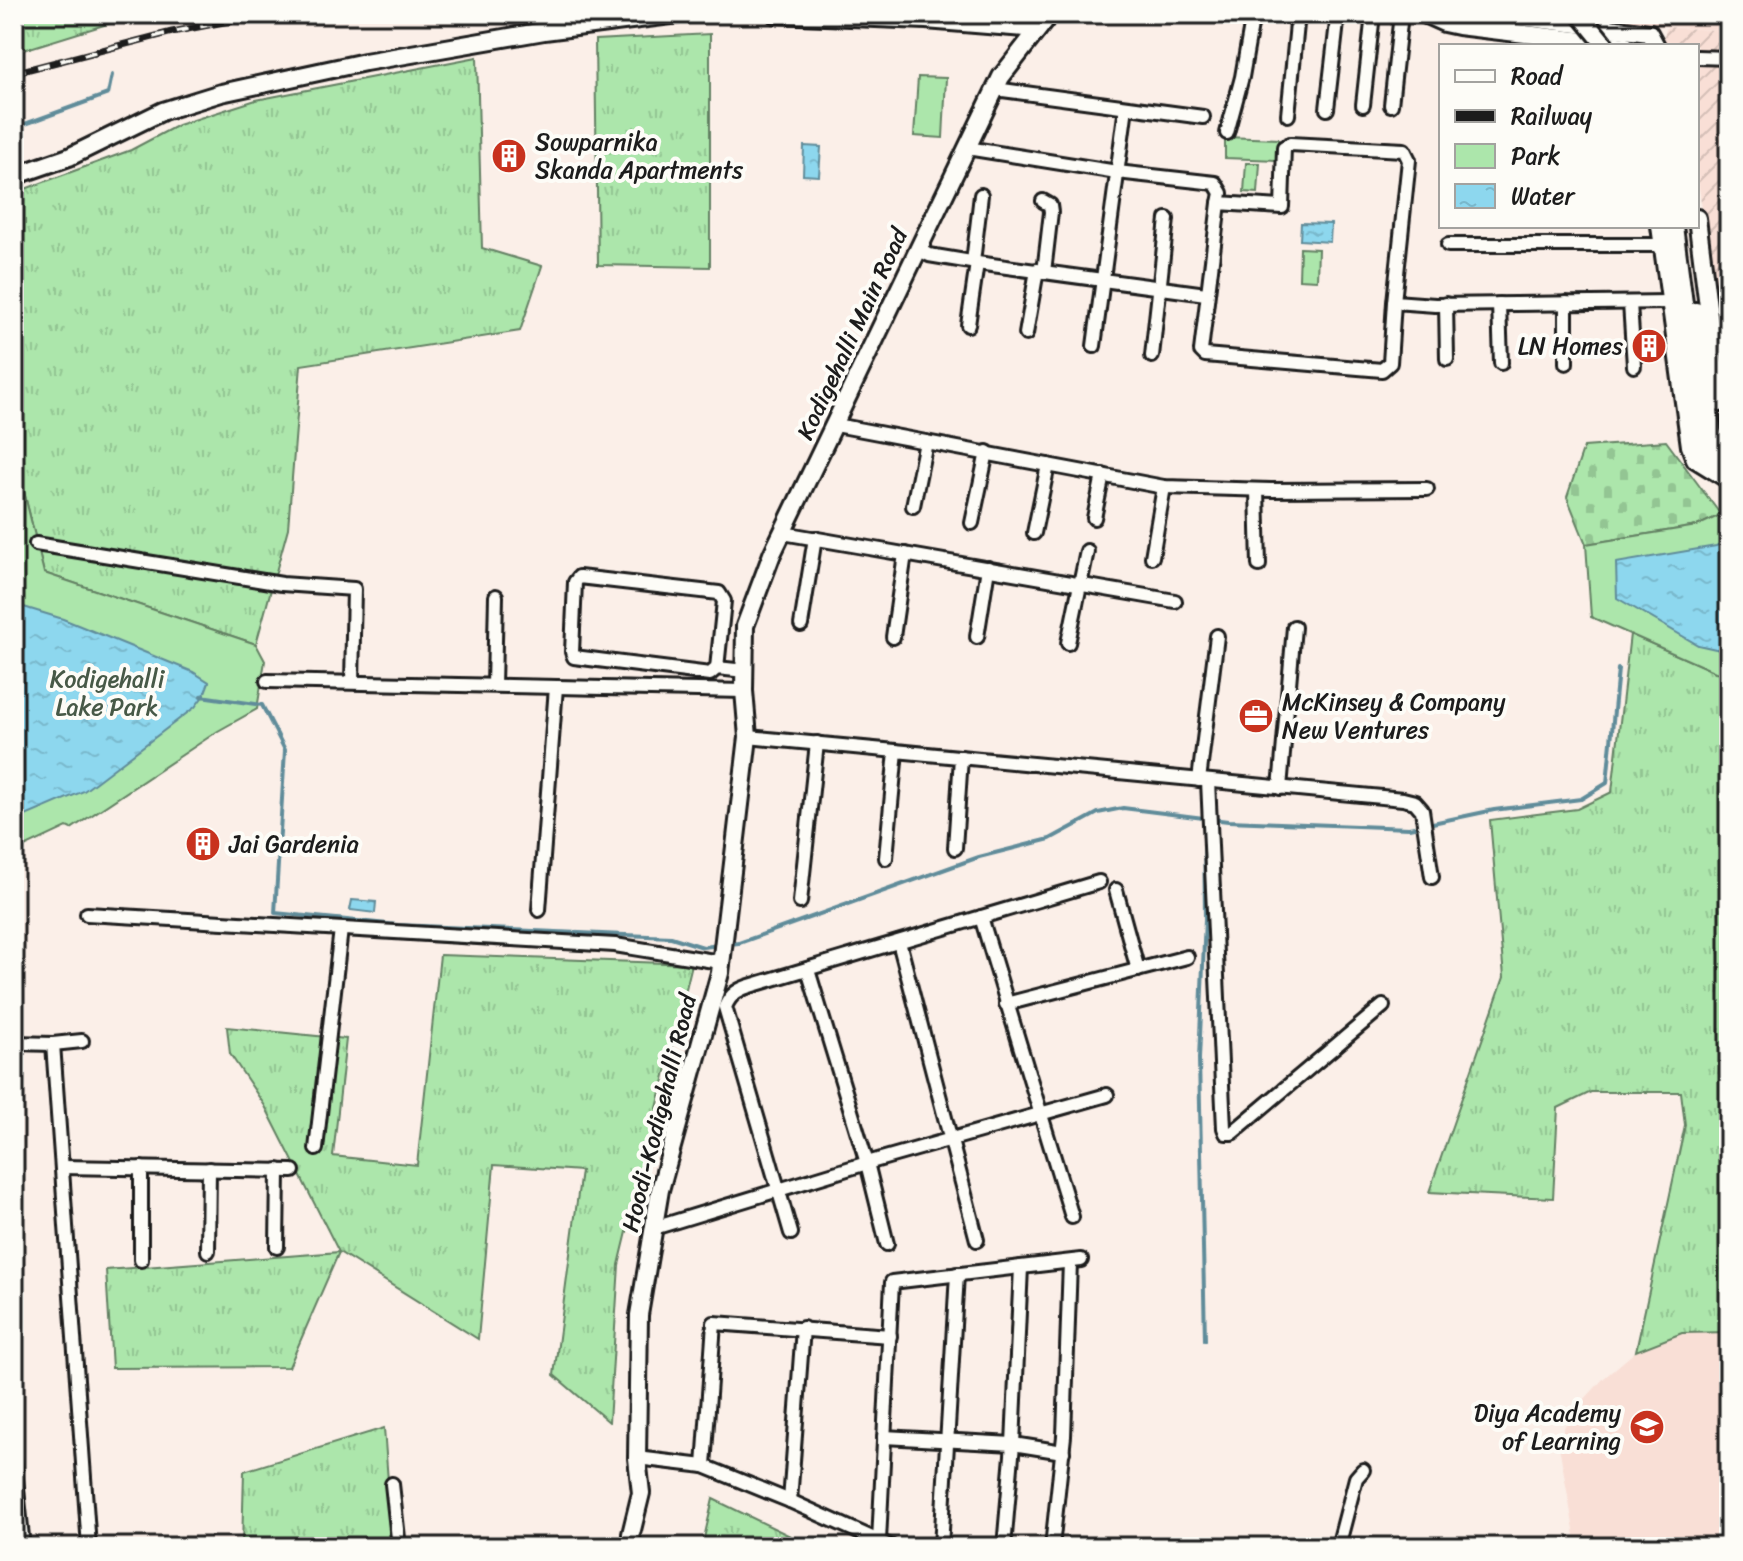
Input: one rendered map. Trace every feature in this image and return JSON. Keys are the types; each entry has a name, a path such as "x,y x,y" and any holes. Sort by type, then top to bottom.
{"street":[{"path":"14,176 69,157 163,111 221,93 365,62 544,31 679,14"},
{"path":"775,14 926,20 1038,29"},
{"name":"Kodigehalli Main Road","path":"744,691 745,626 783,533 1001,77 1050,14"},
{"path":"1227,133 1242,77 1253,14"},
{"path":"1288,115 1298,14"},
{"path":"1327,109 1338,14"},
{"path":"1363,105 1373,14"},
{"path":"1391,105 1401,14"},
{"path":"1424,14 1458,26 1578,44"},
{"path":"1497,14 1649,33 1655,42"},
{"path":"1568,14 1584,44"},
{"path":"1580,14 1604,44"},
{"path":"1699,57 1729,58"},
{"path":"995,89 1203,117"},
{"path":"1094,346 1126,107"},
{"path":"967,148 1117,172 1215,183 1221,193 1219,203 1206,294 1202,354 1382,370 1390,363 1409,160 1404,150 1290,144 1284,147 1282,207 1219,203"},
{"path":"968,325 981,195"},
{"path":"1026,334 1051,212 1050,205 1043,201"},
{"path":"1152,356 1167,219"},
{"path":"1660,228 1690,446 1695,459 1724,471"},
{"path":"1674,228 1703,450 1724,471"},
{"path":"1684,228 1712,430 1724,471"},
{"path":"1698,228 1723,427 1729,448"},
{"path":"1448,245 1662,245"},
{"path":"919,250 929,255 1206,294"},
{"path":"1394,302 1669,302"},
{"path":"1566,303 1566,363"},
{"path":"1630,303 1634,366"},
{"path":"1446,304 1447,359"},
{"path":"1499,304 1501,363"},
{"path":"836,425 1164,487 1427,489"},
{"path":"913,506 926,442"},
{"path":"972,523 987,452"},
{"path":"1034,533 1048,465"},
{"path":"1094,518 1103,475"},
{"path":"1152,557 1164,487"},
{"path":"1257,490 1259,565"},
{"path":"783,533 1175,601"},
{"path":"801,625 815,538"},
{"path":"36,544 282,584 354,589 352,682"},
{"path":"1068,643 1087,551"},
{"path":"893,637 905,554"},
{"path":"977,637 988,568"},
{"path":"717,668 724,601 719,593 579,577 575,582 574,657 710,674 717,668 745,671"},
{"path":"494,685 496,596"},
{"path":"1280,788 1294,627"},
{"path":"1217,636 1204,780 1211,833 1226,1133 1232,1133 1383,1006"},
{"path":"267,681 744,691"},
{"path":"539,910 556,687"},
{"name":"Hoodi-Kodigehalli Road","path":"632,1547 631,1534 641,1493 637,1458 639,1315 660,1190 720,973 748,737 744,691"},
{"path":"748,737 1403,799 1415,802 1423,815 1432,877"},
{"path":"800,902 817,743"},
{"path":"886,858 896,751"},
{"path":"955,848 961,757"},
{"path":"791,1233 725,1007 737,990 1099,882"},
{"path":"1116,890 1138,970"},
{"path":"87,914 722,950"},
{"path":"981,917 1072,1217"},
{"path":"316,1149 341,929"},
{"path":"899,942 977,1240"},
{"path":"1006,1004 1187,957"},
{"path":"808,970 867,1163 887,1244"},
{"path":"14,1043 82,1041"},
{"path":"53,1044 89,1547"},
{"path":"654,1228 1107,1095"},
{"path":"62,1167 293,1171"},
{"path":"141,1168 141,1260"},
{"path":"208,1251 209,1169"},
{"path":"277,1247 278,1170"},
{"path":"879,1541 892,1282 1075,1261 1063,1452 1052,1547"},
{"path":"1004,1547 1013,1444 1021,1267"},
{"path":"941,1547 957,1274"},
{"path":"704,1466 714,1323 890,1336"},
{"path":"790,1501 803,1328"},
{"path":"884,1437 1013,1444 1063,1452"},
{"path":"637,1458 704,1466 892,1547"},
{"path":"14,1460 23,1547"},
{"path":"1338,1547 1356,1478 1363,1470"},
{"path":"392,1484 399,1547"}],"shaded area":[{"path":"1592,14 1729,14 1729,31 1597,21"},
{"path":"1667,27 1729,31 1729,394 1699,188 1699,44 1664,44"},
{"name":"Diya Academy of Learning","path":"1729,1332 1729,1547 1577,1547 1558,1440 1571,1414 1604,1378 1636,1351 1682,1333"}],"green space":[{"path":"14,14 130,14 130,17 14,53"},
{"path":"710,34 710,267 598,265 595,40"},
{"path":"477,57 482,248 542,266 520,331 301,365 288,528 256,644 44,573 14,451 14,193 131,150 178,125 256,100"},
{"path":"918,77 946,78 943,138 914,136"},
{"path":"1225,137 1278,139 1277,160 1225,158"},
{"path":"1246,163 1260,163 1258,193 1244,192"},
{"path":"1300,248 1318,249 1317,280 1299,279"},
{"path":"1666,441 1721,515 1697,526 1586,544 1567,497 1584,447"},
{"name":"Kodigehalli Lake Park","path":"14,451 44,573 256,644 265,661 257,709 218,731 71,829 67,827 14,852"},
{"path":"1729,511 1729,678 1591,617 1586,544 1697,526"},
{"path":"1630,634 1729,678 1729,1332 1682,1333 1636,1351 1685,1125 1681,1092 1591,1092 1558,1108 1553,1198 1429,1192 1504,977 1490,820 1577,809 1612,792"},
{"path":"440,955 692,964 619,1265 609,1422 554,1375 581,1171 494,1165 478,1339 339,1252 265,1106 230,1054 227,1027 346,1039 333,1156 417,1165"},
{"path":"339,1252 289,1367 112,1368 106,1270"},
{"path":"384,1428 393,1547 242,1547 244,1471"},
{"path":"713,1499 813,1547 702,1547"}],"water":[{"path":"804,146 821,147 819,176 803,175"},
{"path":"1301,223 1331,224 1330,242 1300,240"},
{"path":"1729,540 1729,652 1698,645 1617,598 1616,563 1716,546"},
{"path":"14,604 63,619 193,672 209,682 195,707 84,791 14,821"},
{"path":"352,900 376,902 375,913 350,910"}],"waterway":[{"path":"97,14 98,20"},
{"path":"14,128 108,94 112,75"},
{"path":"729,944 979,857 1050,839 1098,813 1123,808 1228,821 1409,828 1494,810 1581,799 1607,783 1618,669"},
{"path":"201,696 262,705 285,750 275,913 398,925 671,937 703,947 720,945"},
{"path":"1204,818 1205,919 1199,1059 1205,1340"}],"railway":[{"path":"14,73 172,32 266,14"}],"place":[{"name":"Sowparnika Skanda Apartments","path":"509,156"},
{"name":"LN Homes","path":"1649,346"},
{"name":"McKinsey & Company New Ventures","path":"1256,716"},
{"name":"Jai Gardenia","path":"203,844"},
{"name":"Diya Academy of Learning","path":"1647,1427"}]}
